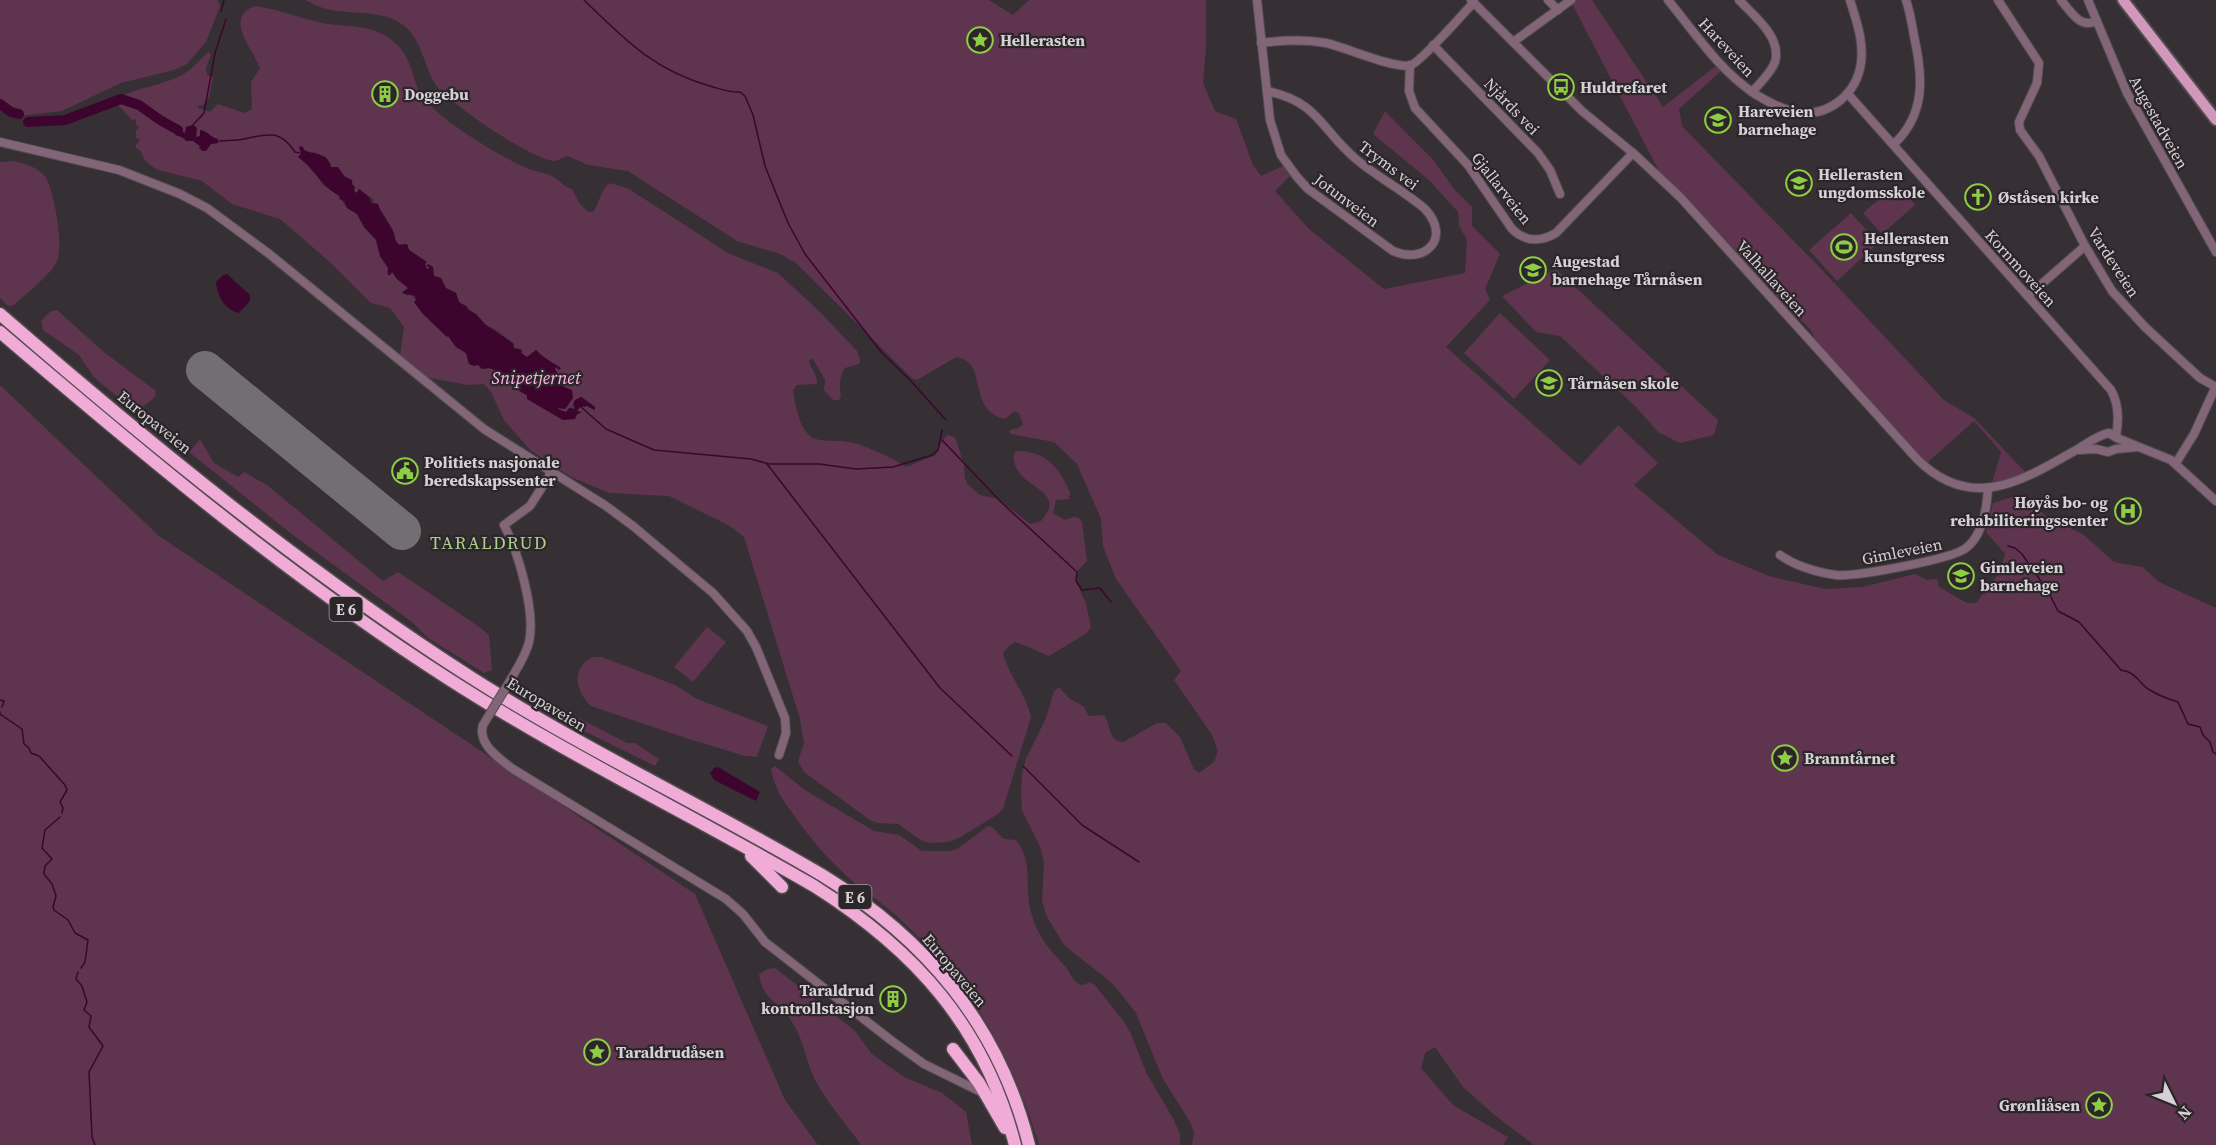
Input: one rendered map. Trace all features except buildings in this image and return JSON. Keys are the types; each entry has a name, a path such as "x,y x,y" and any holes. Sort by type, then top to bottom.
{"highway":[{"name":"Europaveien","path":"0,314 208,487 313,568 405,633 560,731 822,875 894,926 937,968 977,1022 1005,1074 1029,1145"},
{"name":"Europaveien","path":"0,332 269,552 424,663 526,727 805,881 885,936 913,963 946,1001 972,1040 1001,1099 1015,1145"},
{"name":"E 6","path":"735,842 782,887"},
{"name":"E 6","path":"953,1049 986,1095 1015,1145"}],"main road":[{"path":"2123,0 2216,120"}],"street":[{"name":"Jotunveien","path":"1257,0 1270,120 1285,162 1296,177 1314,193 1389,249 1402,254 1420,253"},
{"path":"1548,0 1557,10"},
{"path":"1512,42 1571,0"},
{"name":"Hareveien","path":"1668,0 1722,65 1752,92 1782,108 1800,113 1826,109 1848,94"},
{"path":"1739,0 1768,32 1775,46 1774,63 1752,92"},
{"path":"1848,94 1858,75 1862,50 1850,0"},
{"path":"1894,144 1913,118 1920,96 1920,66 1906,0"},
{"name":"Vardeveien","path":"1998,0 2039,63 2037,83 2019,123 2020,130 2038,156 2085,246 2122,304 2200,378 2216,386"},
{"path":"2061,0 2082,22 2097,21"},
{"name":"Augestadveien","path":"2088,0 2127,93 2216,252"},
{"path":"1261,43 1294,40 1317,42 1394,64 1410,65 1433,45 1473,1"},
{"name":"Valhallaveien","path":"1473,1 1588,117 1633,153 1686,203 1924,466 1937,476 1955,484 1988,489 2016,481 2103,435"},
{"name":"Njårds vei","path":"1433,45 1536,150 1550,170 1560,194"},
{"name":"Gjallarveien","path":"1410,65 1409,91 1415,108 1463,160 1512,229 1522,237 1539,240 1556,233 1633,153"},
{"name":"Tryms vei","path":"1267,91 1290,98 1312,111 1355,158 1429,213 1436,227 1437,236 1431,247 1420,253"},
{"name":"Kornmoveien","path":"1848,94 2111,390 2116,401 2116,437"},
{"path":"0,142 118,175 126,174 180,194 218,215 467,416 633,526 713,593 740,622 756,646 785,718 786,733 779,755"},
{"path":"2028,296 2085,246"},
{"path":"2175,463 2194,434 2216,386"},
{"path":"2117,411 2099,444 2102,450 2111,452 2116,449 2139,447"},
{"path":"2103,435 2116,437 2175,463 2216,501"},
{"path":"2116,437 2118,445 2116,449"},
{"name":"Valhallaveien","path":"2076,450 2102,450"},
{"path":"550,473 530,506 504,525 519,566 531,633 527,650 483,725 481,732 486,743 513,769 726,899 743,914 765,942 892,1041 924,1064 986,1095"},
{"name":"Gimleveien","path":"1780,555 1807,568 1842,575 1949,557 1966,548 1977,535 1984,516 1988,489"}],"shaded area":[{"path":"0,0 217,0 220,6 206,42 187,64 174,70 121,83 62,111 11,117 0,111"},
{"path":"305,0 989,0 1013,15 1029,0 1206,0 1203,83 1215,111 1236,119 1253,165 1261,176 1283,166 1290,176 1275,191 1309,229 1384,289 1465,273 1467,240 1459,226 1458,212 1429,180 1373,134 1385,111 1434,161 1454,189 1472,207 1472,226 1500,254 1485,289 1490,300 1446,347 1580,466 1618,425 1658,463 1634,485 1718,555 1772,577 1826,589 1862,587 1915,574 1927,580 1937,579 1939,587 1967,603 1976,603 2000,572 2005,554 1986,532 1993,503 2021,494 2046,516 2084,535 2114,562 2143,567 2159,582 2216,608 2216,1145 1534,1145 1463,1087 1435,1047 1425,1053 1421,1068 1453,1105 1508,1137 1503,1145 1192,1145 1194,1133 1191,1124 1162,1077 1136,1013 1113,984 1064,945 1046,915 1042,900 1044,863 1041,849 1022,810 1022,773 1026,759 1046,718 1054,691 1059,687 1070,699 1083,706 1089,716 1104,715 1111,734 1117,741 1123,742 1157,723 1166,723 1180,737 1194,769 1199,773 1214,762 1218,751 1212,735 1174,680 1181,671 1116,579 1103,546 1101,519 1077,464 1054,442 1011,434 1009,432 1011,430 1023,424 1019,413 1014,411 1005,419 993,414 985,406 976,376 966,361 956,357 917,380 913,379 796,263 780,254 737,241 628,171 588,165 568,156 555,161 529,152 473,117 436,85 415,38 403,25 376,14 335,11"},
{"path":"1570,0 1592,0 1663,107 1717,65 1721,71 1679,109 1682,126 1944,400 1974,418 2028,475 1992,483 2001,452 1974,421 1927,463 1815,340 1809,328 1787,310 1659,171"},
{"path":"255,6 264,7 322,23 374,30 389,38 404,53 420,92 433,109 491,149 532,170 550,175 572,189 580,204 588,212 593,212 604,189 610,183 629,189 728,253 778,273 857,351 860,360 859,364 845,368 840,382 841,396 839,400 833,400 824,390 825,380 813,359 809,360 817,384 797,385 793,390 799,418 810,436 820,440 855,443 887,456 906,467 936,455 947,435 955,437 968,485 980,495 998,499 1030,524 1041,521 1049,509 1049,501 1046,495 1019,472 1015,464 1014,453 1023,451 1039,455 1056,468 1070,492 1069,499 1056,500 1053,513 1065,520 1079,518 1082,523 1087,561 1078,570 1076,581 1086,604 1091,627 1087,633 1049,656 1016,642 1003,653 1031,717 1003,809 998,814 959,838 948,842 931,843 922,841 898,824 877,823 870,820 804,772 798,761 804,743 800,719 744,537 730,526 669,496 609,493 571,477 530,450 504,420 491,392 484,384 468,385 425,377 400,356 404,327 390,308 371,303 331,263 280,219 232,204 202,181 158,170 144,159 140,150 136,148 140,140 136,138 136,131 139,127 136,119 132,120 118,105 118,98 180,76 209,52 211,55 206,68 207,75 213,77 209,97 198,108 210,112 218,104 244,113 252,109 251,82 260,68 241,26 241,18 246,11","holes":["193,125 197,128 196,137 200,136 200,130 203,130 218,143 211,144 206,151 201,151 200,146 193,141 186,141 177,134 178,130 185,133 186,127","299,147 303,147 310,153 314,152 326,157 331,167 352,180 354,191 357,193 359,189 374,200 373,203 378,204 399,245 407,244 409,250 427,262 425,263 427,269 430,268 427,265 431,265 434,276 441,278 446,288 456,293 459,303 465,305 486,325 514,344 514,348 520,349 526,357 528,358 536,350 561,368 560,370 556,367 555,370 561,376 559,380 563,381 562,386 572,391 572,399 565,409 559,408 558,410 566,412 571,407 575,409 573,404 575,400 582,397 595,407 595,410 587,406 580,407 577,411 580,414 575,419 563,420 527,399 527,395 497,371 489,368 483,369 469,363 467,354 456,347 448,336 422,313 411,294 408,296 404,294 402,291 408,288 392,272 390,275 387,273 388,268 380,256 376,240 364,227 357,214 347,208 338,195 322,184 314,170 298,157 301,154"]},
{"path":"14,161 36,169 46,178 55,207 59,245 56,263 48,273 14,305 8,306 0,298 0,162"},
{"path":"1897,184 1915,205 1882,234 1863,213"},
{"name":"Hellerasten kunstgress","path":"1851,213 1878,243 1837,281 1809,250"},
{"path":"1556,269 1718,420 1714,435 1680,443 1658,432 1636,407 1560,336 1536,332 1502,296"},
{"path":"57,310 105,353 156,391 155,397 139,410 128,405 103,385 93,376 79,355 43,330 41,321 51,311"},
{"path":"1500,313 1550,360 1514,399 1464,353"},
{"path":"0,385 159,536 695,894 785,1100 818,1145 0,1145"},
{"path":"200,439 214,463 238,477 244,472 267,485 383,581 398,572 478,626 489,635 492,670 484,673 428,638 412,622 294,536 189,452"},
{"path":"707,627 726,642 693,682 674,667"},
{"path":"593,657 602,657 675,685 697,699 768,726 757,757 745,756 689,739 591,706 581,694 578,673 586,661"},
{"path":"561,718 579,718 627,743 635,743 659,759 655,766"},
{"path":"775,766 805,790 874,831 899,835 922,851 957,849 988,826 1004,839 1016,840 1025,857 1029,903 1040,935 1074,980 1083,985 1090,982 1095,985 1124,1022 1146,1072 1174,1120 1180,1134 1180,1145 1039,1145 1015,1079 995,1037 970,998 944,964 917,935 848,877 815,842 779,793 771,769"},
{"path":"775,968 854,1030 872,1054 904,1077 942,1093 966,1112 972,1145 861,1145 818,1085 794,1025 764,989 759,974"}],"water":[{"path":"193,125 197,128 196,137 200,136 200,130 218,139 218,143 211,144 206,151 203,151 193,141 186,141 175,135 179,130 185,133 186,127"},
{"name":"Snipetjernet","path":"299,146 324,157 330,162 331,167 338,167 345,177 352,180 354,191 357,193 359,189 370,198 371,203 378,204 397,243 407,244 409,250 427,262 425,264 427,269 430,268 428,264 433,267 434,276 441,278 446,288 456,293 459,302 468,310 513,343 514,348 522,350 521,353 527,357 536,350 561,368 559,370 556,367 555,370 561,376 559,380 563,382 562,386 572,390 573,398 565,409 558,409 566,412 569,408 575,409 573,404 575,400 581,397 595,407 595,410 587,406 580,407 577,411 582,412 577,414 575,419 563,420 527,399 527,395 501,373 497,374 497,371 489,368 482,369 478,365 469,364 466,353 456,347 448,336 422,313 414,302 415,296 402,293 408,288 392,272 388,275 388,268 380,256 376,240 364,227 357,214 347,208 344,201 339,199 340,197 298,157 301,154"},
{"path":"227,274 250,295 250,301 239,313 226,306 218,292 216,282"},
{"path":"718,767 760,792 756,801 714,780 710,773"}],"waterway":[{"path":"221,11 224,0"},
{"path":"584,0 642,53 658,63 693,80 726,91 740,92 745,96 753,115 765,166 788,223 805,254 882,353 946,420"},
{"path":"193,125 204,113 215,53 226,19"},
{"path":"28,122 65,120 121,99 139,105 178,130"},
{"path":"0,104 11,112 19,114"},
{"path":"219,141 273,135 279,136 295,152 299,153"},
{"path":"581,407 606,429 654,450 751,459 769,464 819,464 856,469 893,467 932,455 938,450 942,430"},
{"path":"942,440 1001,502 1077,572 1076,581 1082,590 1100,588 1111,602"},
{"path":"767,464 940,688 1012,756"},
{"path":"2008,546 2022,554 2049,593 2058,611 2079,622 2121,670 2132,674 2152,691 2178,702 2188,724 2200,727 2216,754"},
{"path":"0,700 4,701 2,707"},
{"path":"0,714 22,729 24,744 31,753 39,756 65,785 67,790 60,802 63,808 62,813"},
{"path":"1023,766 1082,825 1139,862"},
{"path":"60,817 45,830 42,848 52,859 45,866 44,874 52,884 56,896 54,910 68,920 75,933 88,940 85,962 81,968"},
{"path":"78,972 76,979 82,986 87,1002 84,1010 91,1016 89,1027 103,1046 89,1072 92,1137 95,1145"}],"runway":[{"path":"205,370 402,531"}],"place":[{"name":"Hellerasten","path":"980,40"},
{"name":"Huldrefaret","path":"1561,87"},
{"name":"Doggebu","path":"385,94"},
{"name":"Hareveien barnehage","path":"1718,120"},
{"name":"Hellerasten ungdomsskole","path":"1799,183"},
{"name":"Øståsen kirke","path":"1978,197"},
{"name":"Hellerasten kunstgress","path":"1844,247"},
{"name":"Augestad barnehage Tårnåsen","path":"1533,270"},
{"name":"Tårnåsen skole","path":"1549,383"},
{"name":"Politiets nasjonale beredskapssenter","path":"405,471"},
{"name":"Høyås bo- og rehabiliteringssenter","path":"2128,511"},
{"name":"Gimleveien barnehage","path":"1961,576"},
{"name":"Branntårnet","path":"1785,758"},
{"name":"Taraldrud kontrollstasjon","path":"893,999"},
{"name":"Taraldrudåsen","path":"597,1052"},
{"name":"Grønliåsen","path":"2099,1105"}],"district":[{"name":"TARALDRUD","path":"489,542"}]}
